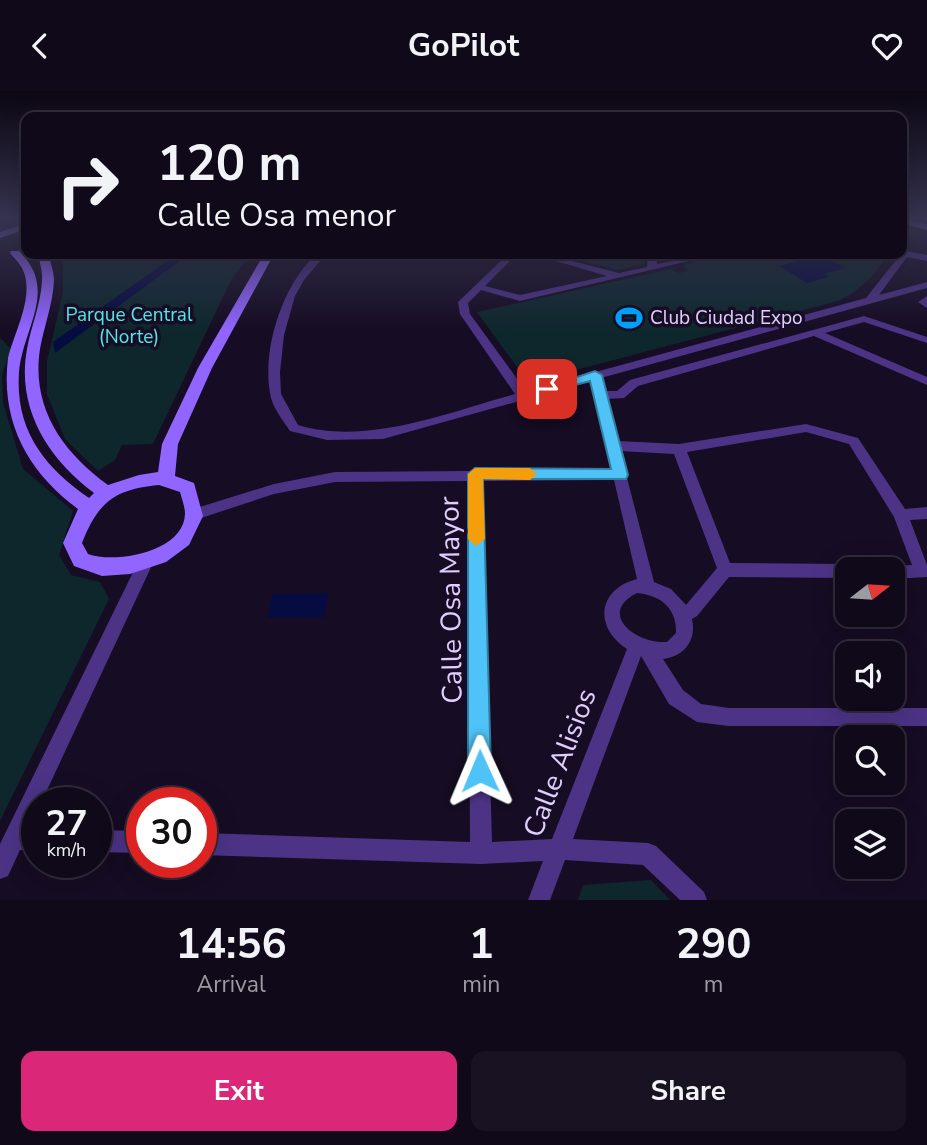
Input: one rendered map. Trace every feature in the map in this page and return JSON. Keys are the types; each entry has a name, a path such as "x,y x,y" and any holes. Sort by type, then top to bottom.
{"street":[{"path":"23,259 28,262 33,289 12,370 12,397 26,446 41,467 90,508"},
{"path":"45,259 48,278 31,361 33,389 47,437 87,480 107,494"},
{"path":"166,479 170,445 247,287 265,259"},
{"path":"317,259 301,276 282,318 274,392 294,428 311,434 344,438 383,434 927,285"},
{"path":"508,259 463,302 465,314 523,396"},
{"path":"555,259 619,276"},
{"path":"650,269 652,259"},
{"path":"479,287 520,298 688,259"},
{"path":"871,299 900,259"},
{"path":"884,282 889,289 902,292"},
{"path":"927,299 923,302 927,305"},
{"path":"601,395 620,395 634,383 864,319 927,340"},
{"path":"813,332 927,381"},
{"path":"595,375 647,586"},
{"path":"614,446 679,449 806,428 853,441 901,515 922,572 905,572"},
{"path":"679,449 725,570"},
{"name":"Calle Osa Mayor","path":"475,474 481,853"},
{"path":"195,514 274,489 335,477 621,475"},
{"path":"166,479 188,488 195,500 195,514 184,535 172,548 145,563 109,571 90,566 78,556 74,541 76,529 90,508 107,494 140,480 166,479"},
{"path":"901,515 927,513"},
{"path":"48,787 145,563"},
{"path":"725,570 835,571"},
{"path":"684,614 691,611 725,570"},
{"path":"642,650 671,650 685,636 684,614 669,596 647,586 627,588 614,601 612,610 618,631 642,650 676,697 696,713 729,717 927,717"},
{"name":"Calle Alisios","path":"539,900 642,650"},
{"path":"0,868 21,845"},
{"path":"217,845 481,853 559,849 648,854 696,900"}],"green space":[{"name":"Parque Central (Norte)","path":"63,259 246,259 231,280 153,444 122,445 115,460 98,471 65,439 47,394 47,361 63,292"},
{"path":"575,259 644,259 645,264 618,270"},
{"name":"Club Ciudad Expo","path":"694,259 885,259 867,281 838,301 538,380 525,378 477,312 671,269 679,273 688,271 683,265 695,262"},
{"path":"0,338 11,349 2,374 3,402 23,469 73,511 59,555 71,575 100,582 109,599 0,821"},
{"path":"651,880 670,900 578,900 583,885"}],"shaded area":[{"path":"170,259 182,259 55,353 53,342"},
{"path":"806,259 829,259 845,268 823,274 829,277 807,283 779,266"},
{"path":"328,593 324,617 267,618 273,594"}],"slow traffic":[{"path":"476,539 475,474 530,474"}],"place":[{"name":"Club Ciudad Expo","path":"629,318"}],"route":[{"path":"480,771 475,474 621,475 595,375 547,389"}]}
